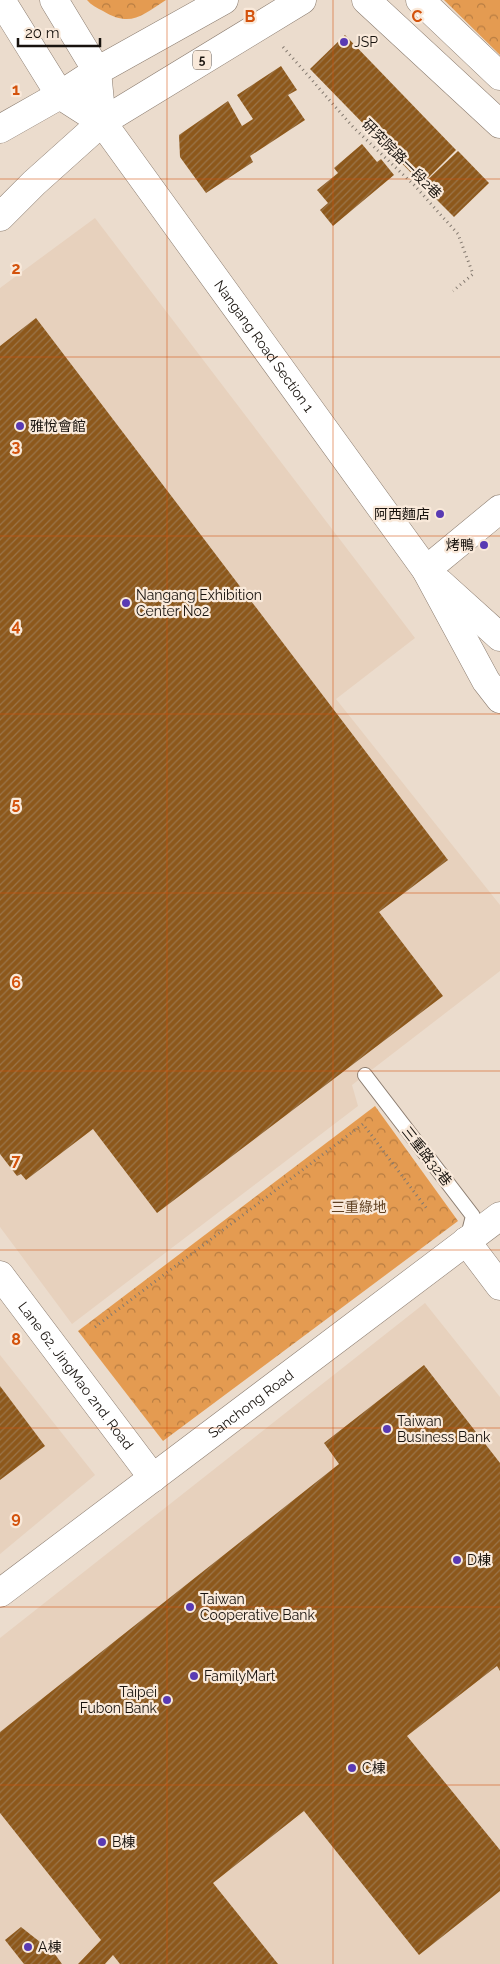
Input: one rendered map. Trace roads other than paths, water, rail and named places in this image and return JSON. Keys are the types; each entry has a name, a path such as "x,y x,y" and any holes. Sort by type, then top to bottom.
{"main road":[{"name":"Nangang Road Section 1","path":"1,0 60,95 102,122 426,570 486,681 500,699"},
{"path":"0,217 34,183 102,122 97,71 54,0"},
{"path":"0,129 60,95 97,71 224,0"},
{"name":"5","path":"102,122 302,0"},
{"path":"366,0 500,124"},
{"path":"420,0 500,76"},
{"path":"426,570 500,509"},
{"name":"Nangang Road Section 1","path":"426,570 500,637"},
{"name":"Sanchong Road","path":"0,1593 500,1216"},
{"path":"466,1241 500,1286"},
{"name":"Lane 62, JingMao 2nd. Road","path":"0,1275 153,1478"}],"lane":[{"name":"三重路32巷","path":"365,1074 473,1216 466,1241"}],"place":[{"name":"JSP","path":"344,42"},
{"name":"雅悅會館","path":"20,426"},
{"name":"阿西麵店","path":"440,514"},
{"name":"烤鴨","path":"484,545"},
{"name":"Nangang Exhibition Center No2","path":"126,603"},
{"name":"Taiwan Business Bank","path":"387,1429"},
{"name":"D棟","path":"457,1560"},
{"name":"Taiwan Cooperative Bank","path":"190,1607"},
{"name":"FamilyMart","path":"194,1676"},
{"name":"Taipei Fubon Bank","path":"167,1700"},
{"name":"C棟","path":"352,1768"},
{"name":"B棟","path":"102,1842"},
{"name":"A棟","path":"28,1947"}],"park label":[{"name":"三重綠地","path":"359,1207"}]}
